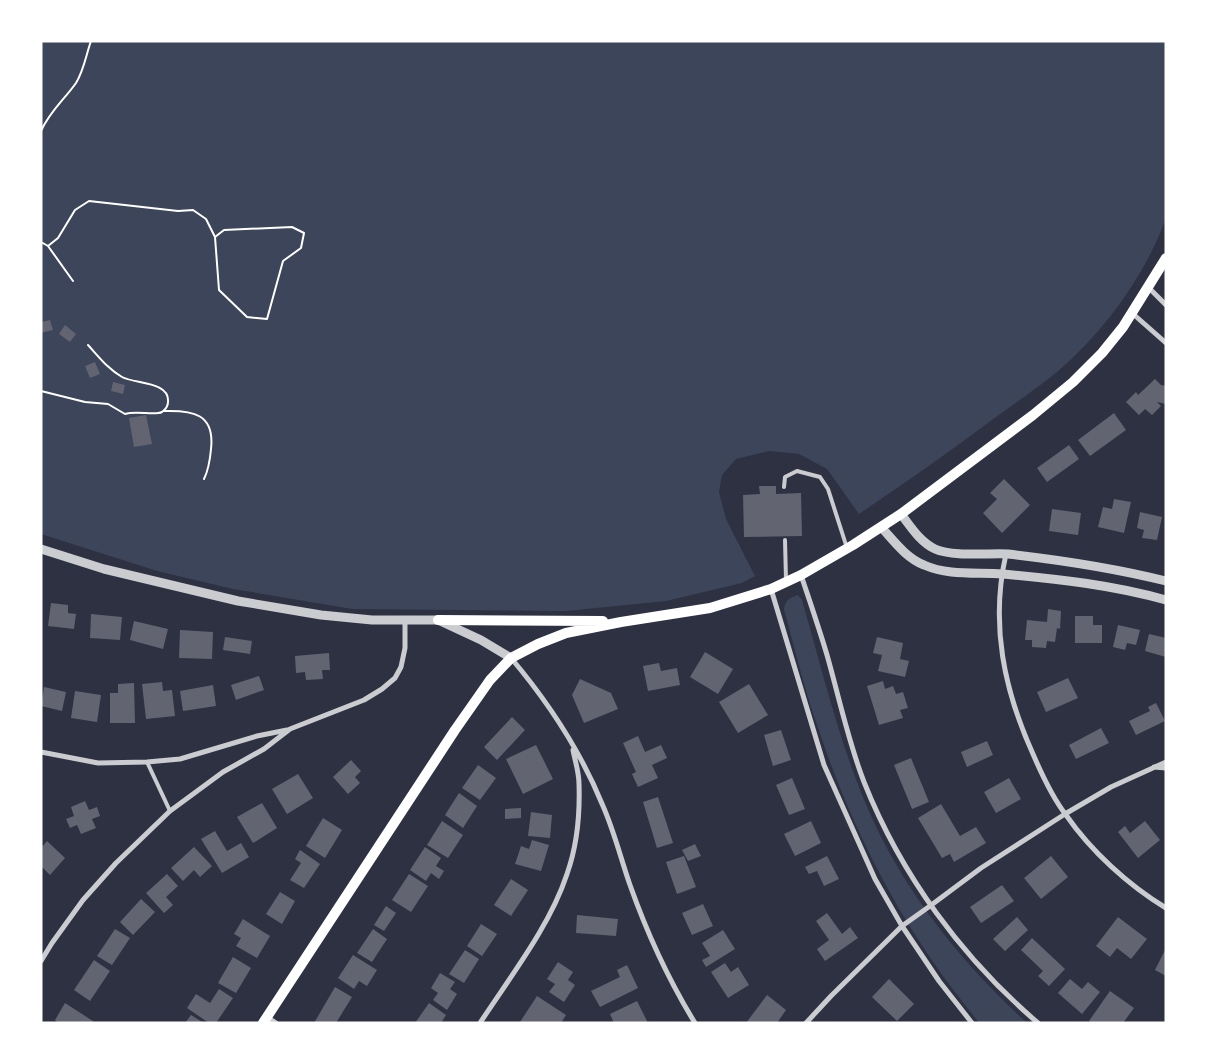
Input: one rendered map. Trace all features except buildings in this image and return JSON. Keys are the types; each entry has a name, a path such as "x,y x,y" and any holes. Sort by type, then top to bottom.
{"main road":[{"path":"269,1021 455,730 490,680 511,658 538,644 566,633 710,608 771,590 847,548 900,514 1033,415 1073,382 1102,353 1123,327 1166,258"},
{"path":"438,620 495,619 622,622"}],"street":[{"path":"1149,288 1166,305"},
{"path":"1132,313 1166,343"},
{"path":"900,514 922,540 936,549 957,553 1006,554 1078,563 1166,581"},
{"path":"881,527 908,556 921,564 937,570 963,574 1001,574 1091,584 1166,600"},
{"path":"41,549 104,569 238,601 321,615 404,621 438,620 481,640 511,658 557,717 586,767 604,808 645,926 667,974 695,1023"},
{"path":"1006,554 998,600 1000,639 1007,683 1026,740 1043,776 1065,814 1094,849 1128,880 1166,908"},
{"path":"801,575 827,654 848,734 864,782 887,832 930,906 963,948 994,982 1038,1023"},
{"path":"771,590 824,765 875,879 902,926 939,982 972,1023"},
{"path":"41,752 98,763 180,759 258,736 290,729 364,700 395,678 401,667 405,648 404,621"},
{"path":"41,961 52,942 83,900 116,863 170,811 223,772 264,749 290,729"},
{"path":"480,1023 555,905 567,874 574,849 579,817 579,782 571,744"},
{"path":"806,1023 830,996 902,926 981,868 1065,814 1111,788 1166,762"},
{"path":"1152,767 1166,768"}],"lane":[{"path":"784,487 785,477 797,471 820,476 828,489 847,548"},
{"path":"785,540 786,582"},
{"path":"147,762 170,811"}],"path":[{"path":"41,131 54,108 77,81 91,41"},
{"path":"48,246 58,238 75,210 89,201 178,211 193,210 206,219 215,237 219,290 247,317 267,319 283,261 301,248 304,233 292,227 243,229 224,230 215,237"},
{"path":"41,242 48,246 59,264 73,281"},
{"path":"41,391 85,402 108,404 125,414 134,410 156,414 168,406 168,396 165,391 143,382 124,379 110,369 88,345"},
{"path":"163,411 191,413 200,417 209,425 213,435 210,462 204,479"}],"shaded area":[{"path":"41,41 1166,41 1166,218 1147,261 1135,282 1107,321 1074,356 1035,389 928,467 859,514 827,469 799,454 769,451 736,459 722,475 719,492 726,519 755,576 742,583 666,601 566,611 352,609 233,589 157,571 41,534"},
{"path":"798,595 802,600 848,758 882,840 936,924 979,976 1027,1023 979,1023 929,956 894,900 863,840 836,779 806,690 784,610 788,600"}]}
